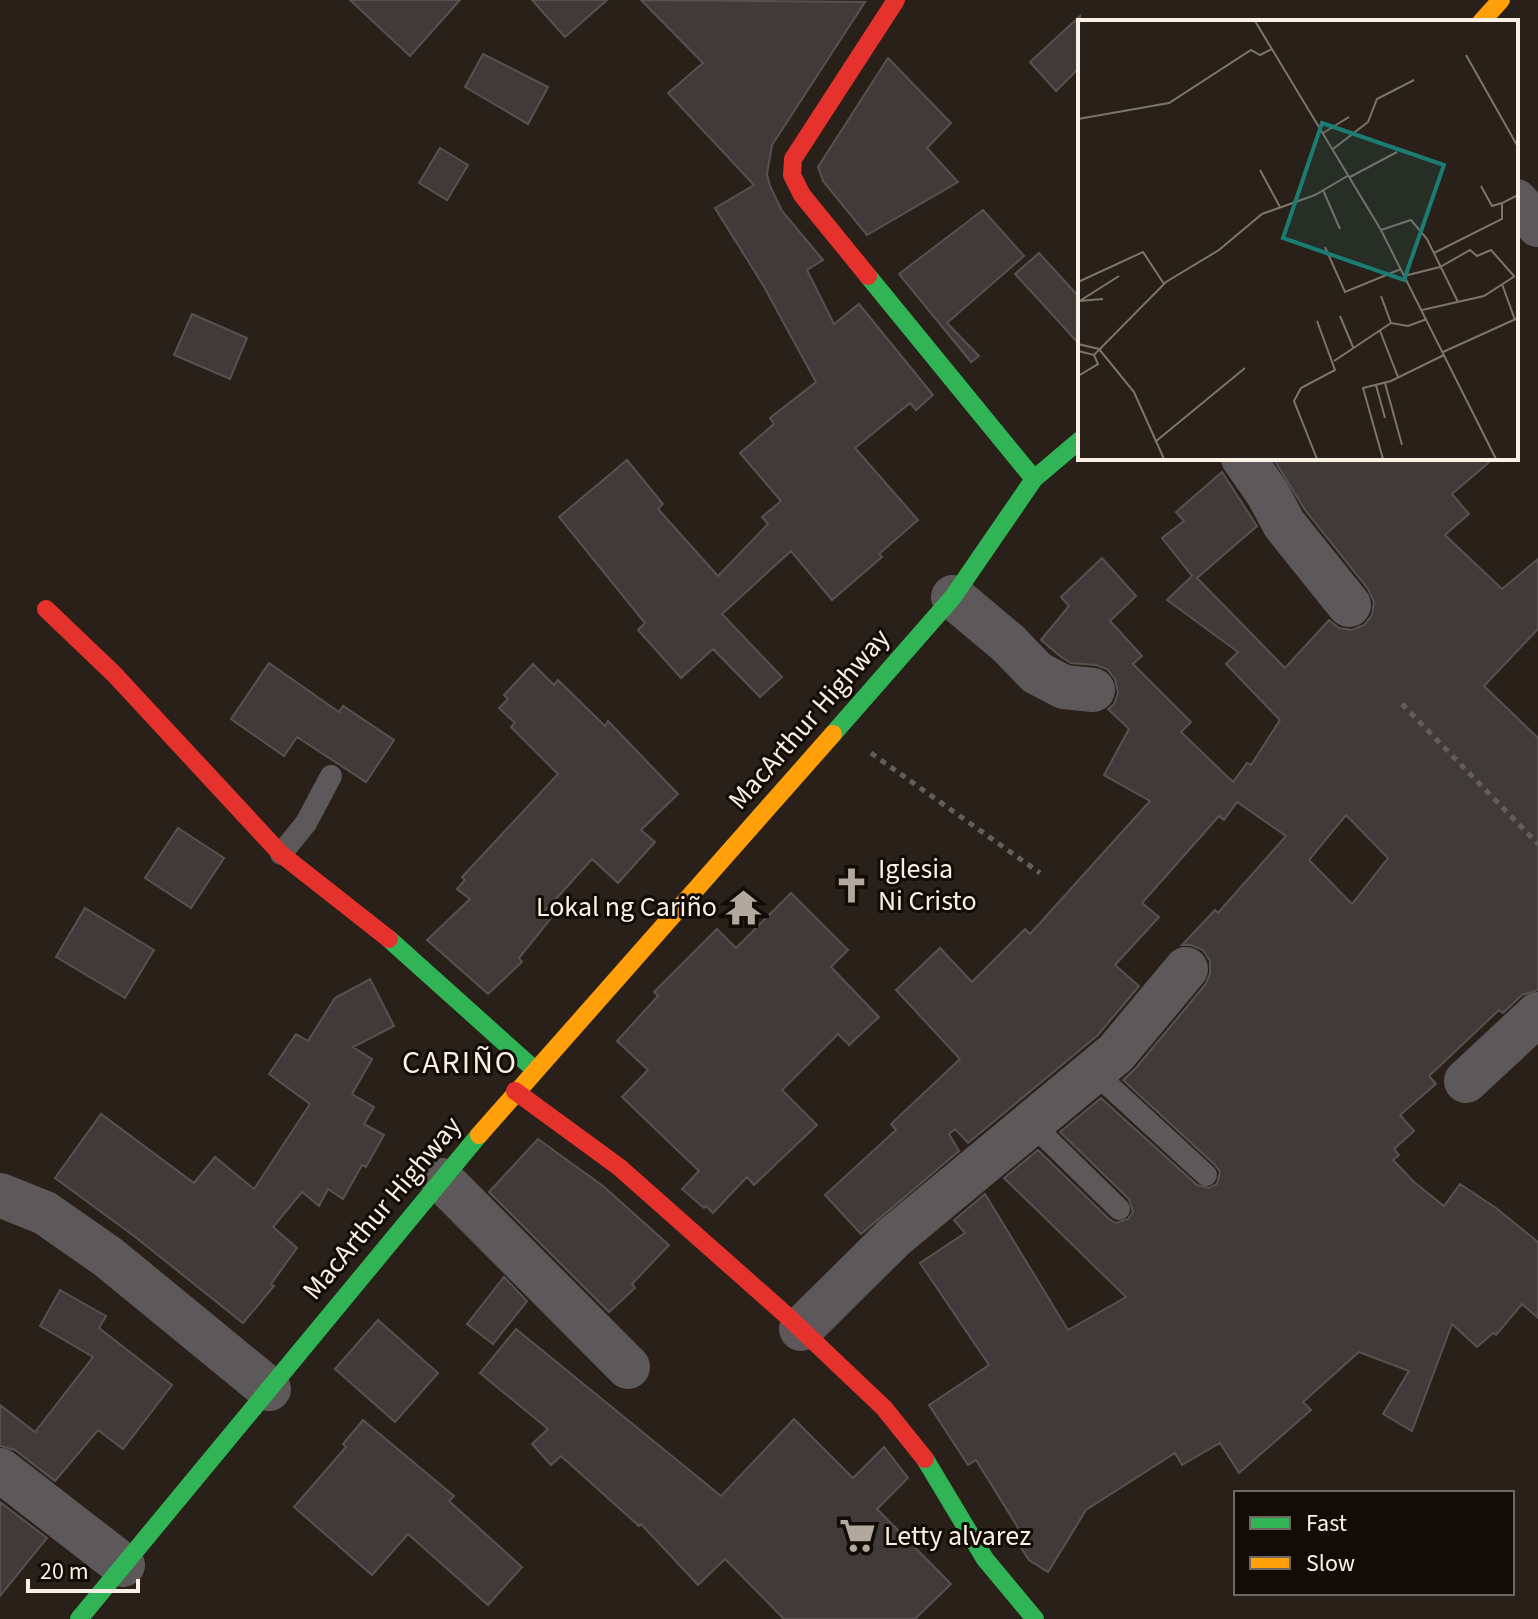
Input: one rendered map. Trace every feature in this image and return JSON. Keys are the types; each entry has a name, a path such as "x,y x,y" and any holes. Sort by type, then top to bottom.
{"main road":[{"path":"896,0 793,159 792,175 802,195 1034,479"},
{"name":"MacArthur Highway","path":"79,1619 515,1091 953,597 1034,479 1078,442"},
{"path":"46,609 114,674 281,854 386,936 535,1070"},
{"path":"515,1091 619,1167 801,1329 884,1408 928,1463 985,1559 1035,1619"}],"street":[{"path":"1518,203 1538,225"},
{"path":"1244,460 1284,524 1349,605"},
{"path":"953,597 1008,643 1037,673 1064,687 1093,690"},
{"path":"801,1329 894,1237 1116,1053 1186,969"},
{"path":"1466,1081 1538,1014"},
{"path":"442,1180 628,1367"},
{"path":"0,1195 45,1213 108,1257 269,1389"},
{"path":"0,1470 123,1565"}],"lane":[{"path":"281,854 306,823 331,776"},
{"path":"1093,1071 1206,1175"},
{"path":"1031,1123 1119,1209"}],"path":[{"path":"1402,704 1538,844"},
{"path":"837,729 1040,873"}],"building":[{"path":"350,0 460,0 410,56"},
{"path":"532,0 607,0 565,37"},
{"path":"641,0 865,2 772,145 767,174 782,211 823,260 807,270 834,324 859,304 933,395 916,410 910,403 855,448 918,520 879,554 882,557 832,600 791,551 722,614 782,677 760,697 713,649 681,678 638,630 645,623 559,517 627,460 663,504 658,509 718,576 768,524 762,517 781,501 740,453 774,424 770,418 816,382 763,285 715,208 754,185 668,93 703,63"},
{"path":"1080,16 1078,69 1056,91 1030,62"},
{"path":"483,54 548,87 528,124 465,87"},
{"path":"888,58 951,123 927,148 958,182 867,235 823,181 818,167"},
{"path":"440,148 468,165 447,200 419,183"},
{"path":"983,210 1024,256 947,323 979,356 971,362 899,274"},
{"path":"1039,253 1078,296 1078,343 1015,274"},
{"path":"192,314 247,338 230,379 174,355"},
{"path":"1274,460 1492,460 1452,494 1469,514 1445,535 1502,589 1538,559 1538,629 1484,686 1538,738 1538,990 1522,995 1503,1013 1499,1010 1429,1076 1436,1084 1400,1115 1414,1131 1394,1149 1399,1155 1393,1160 1444,1206 1460,1184 1538,1242 1538,1318 1522,1304 1496,1335 1493,1333 1477,1347 1452,1324 1412,1431 1383,1414 1409,1371 1359,1352 1303,1402 1311,1410 1239,1473 1220,1443 1182,1465 1175,1453 1086,1510 1048,1572 1029,1560 1015,1539 1020,1531 976,1460 968,1465 929,1405 989,1365 920,1263 965,1233 954,1220 985,1194 1068,1330 1126,1297 1004,1178 1038,1150 1109,1219 1116,1223 1128,1219 1133,1212 1129,1199 1060,1132 1101,1098 1197,1185 1209,1188 1217,1184 1220,1172 1215,1165 1123,1080 1205,985 1210,974 1210,961 1203,950 1182,945 1215,910 1218,913 1286,836 1237,802 1224,820 1219,816 1142,903 1159,917 1115,965 1139,986 1098,1035 968,1143 955,1129 949,1134 959,1151 861,1234 825,1195 896,1130 891,1124 960,1059 896,990 940,948 972,982 1025,929 1030,934 1150,801 1104,775 1129,729 1108,709 1114,704 1118,693 1115,679 1107,669 1096,665 1071,663 1041,640 1069,606 1061,597 1102,558 1136,596 1110,621 1142,656 1133,664 1191,722 1181,732 1233,782 1247,763 1251,765 1280,720 1226,664 1238,652 1167,600 1192,576 1162,538 1184,521 1176,512 1222,472 1257,526 1197,578 1285,668 1329,620 1339,628 1352,630 1364,625 1372,615 1374,602 1368,589 1305,510","holes":["1346,815 1388,858 1352,904 1309,860"]},
{"path":"269,663 339,712 343,706 394,740 366,782 297,737 284,756 231,719"},
{"path":"533,664 554,685 558,680 605,726 608,721 678,794 641,830 655,842 618,883 592,859 545,911 552,917 519,958 522,962 488,994 427,940 470,899 457,889 465,880 462,877 558,774 511,727 515,723 499,708 508,699 504,695"},
{"path":"178,828 224,858 191,908 145,878"},
{"path":"791,893 848,950 831,967 879,1017 849,1045 838,1034 782,1090 817,1125 754,1185 747,1177 713,1213 682,1189 699,1171 622,1097 648,1070 617,1041 658,996 654,992 717,929 736,948"},
{"path":"85,908 154,950 125,998 56,957"},
{"path":"370,979 394,1026 353,1047 372,1059 352,1094 374,1107 364,1124 384,1135 343,1199 328,1189 319,1206 302,1192 273,1227 297,1248 271,1284 274,1286 243,1323 55,1178 101,1114 194,1183 215,1157 254,1189 310,1104 269,1074 296,1034 308,1041 335,998"},
{"path":"538,1139 603,1186 669,1245 632,1284 635,1288 609,1312 489,1192"},
{"path":"504,1277 527,1301 493,1344 467,1324"},
{"path":"60,1290 106,1316 99,1328 172,1385 123,1449 98,1430 55,1481 15,1450 0,1446 0,1405 35,1432 93,1357 40,1326"},
{"path":"378,1320 438,1373 395,1422 335,1369"},
{"path":"516,1329 721,1496 794,1419 853,1478 884,1447 908,1478 877,1509 951,1584 915,1619 784,1619 725,1559 698,1585 641,1524 639,1526 561,1456 551,1465 532,1444 548,1429 480,1373"},
{"path":"363,1420 454,1496 449,1501 522,1567 488,1605 408,1534 372,1575 294,1507 346,1447 343,1444"},
{"path":"0,1502 47,1538 0,1596"}],"traffic: fast":[{"path":"868,276 1034,479"},
{"path":"833,734 953,597 1034,479 1078,442"},
{"path":"389,939 535,1070"},
{"path":"79,1619 479,1135"},
{"path":"925,1459 985,1559 1035,1619"}],"traffic: slow":[{"path":"1483,20 1501,0"},
{"path":"479,1135 833,734"}],"traffic: jam":[{"path":"868,276 802,195 792,175 793,159 896,0"},
{"path":"46,609 114,674 281,854 389,939"},
{"path":"515,1091 619,1167 785,1314 884,1408 925,1459"}],"place":[{"name":"Iglesia Ni Cristo","path":"852,885"},
{"name":"Lokal ng Cariño","path":"743,907"},
{"name":"Letty alvarez","path":"858,1536"}],"district":[{"name":"CARIÑO","path":"460,1063"}]}
